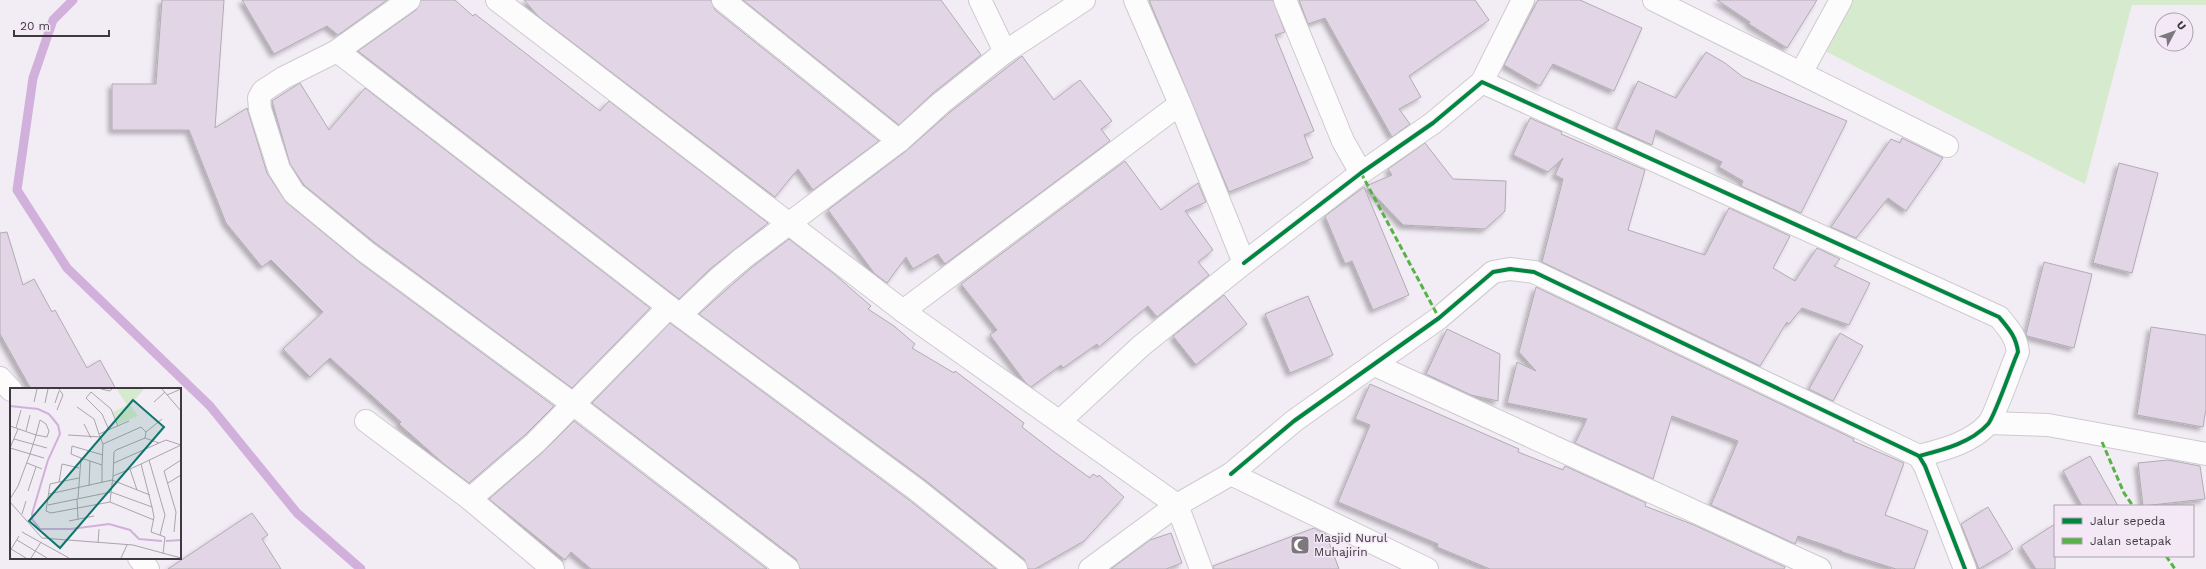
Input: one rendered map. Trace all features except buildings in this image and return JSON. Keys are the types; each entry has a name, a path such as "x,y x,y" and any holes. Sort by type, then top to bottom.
{"street":[{"path":"409,0 337,51 283,78 263,91 259,98 260,109 279,169 294,193 366,252 573,404 788,569"},
{"path":"496,0 903,311 1177,505 1201,569"},
{"path":"723,0 899,141"},
{"path":"980,0 1005,52"},
{"path":"470,499 535,443 573,404 675,311 899,141 941,103 1005,52 1084,0"},
{"path":"1135,0 1180,104 1244,263"},
{"path":"1285,0 1343,141 1361,173"},
{"path":"1060,421 1141,346 1244,263 1361,173 1433,123 1482,82 1523,0"},
{"path":"1654,0 1680,6 1801,73 1948,146"},
{"path":"1801,73 1841,0"},
{"path":"337,51 675,311 917,490 1016,569"},
{"path":"1482,82 1999,317 2012,332 2017,342 2018,352 1989,423 1967,439 1948,449 1919,456"},
{"path":"903,311 1180,104"},
{"path":"1090,569 1177,505 1231,474 1294,421 1375,365 1439,318 1493,272 1510,269 1524,269 1534,272 1919,456 1925,466 1965,569"},
{"path":"1375,365 1820,569"},
{"path":"0,378 10,389"},
{"path":"366,421 470,499 553,569"},
{"path":"1989,423 2048,425 2206,454"},
{"path":"1231,474 1427,569"},
{"path":"140,559 148,569"}],"green space":[{"path":"1843,0 2206,0 2206,5 2132,5 2085,184 1819,48"}],"waterway":[{"path":"73,0 53,20 33,78 17,190 67,268 210,406 297,513 361,569"}],"marked path":[{"path":"1361,173 1439,318"},
{"path":"2102,442 2124,493 2132,505"},
{"path":"2167,557 2175,569"}],"cycle path":[{"path":"1244,263 1361,173 1433,123 1482,82 1999,317 2013,337 2018,352 1991,419 1981,431 1965,441 1919,456"},
{"path":"1231,474 1294,421 1439,318 1493,272 1510,269 1534,272 1919,456 1925,466 1965,569"}],"place":[{"name":"Masjid Nurul Muhajirin","path":"1300,545"}]}
